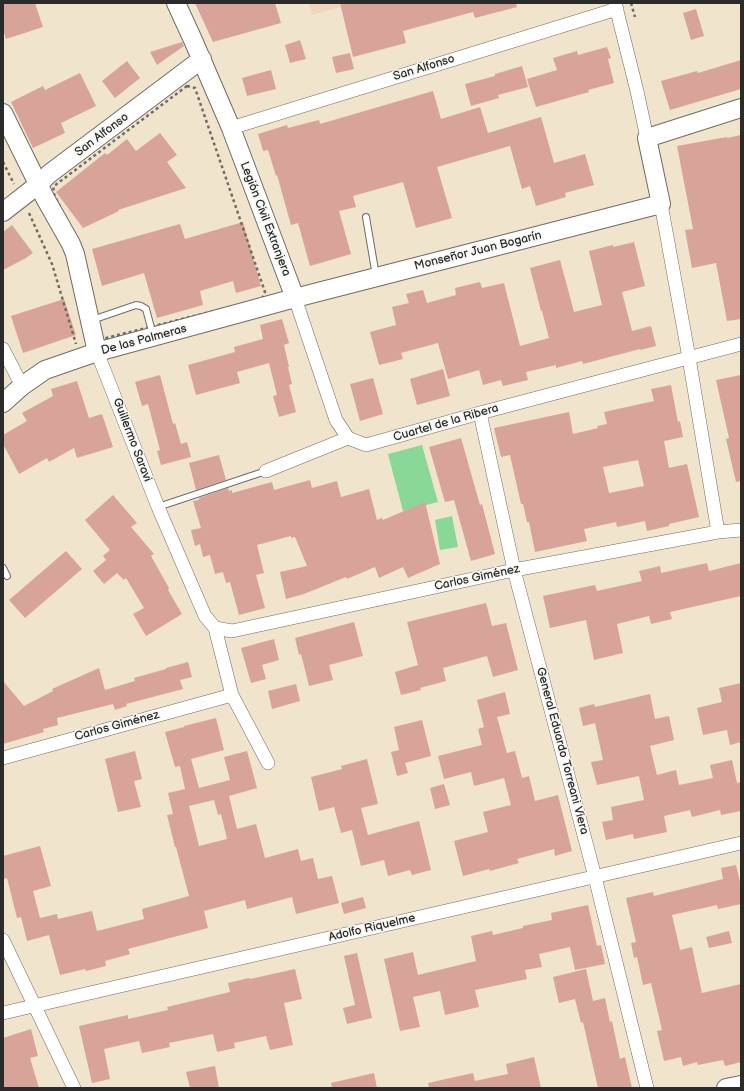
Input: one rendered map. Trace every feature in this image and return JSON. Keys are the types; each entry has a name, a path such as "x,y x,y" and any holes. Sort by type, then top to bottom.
{"main road":[{"name":"Legión Civil Extranjera","path":"176,3 231,128 295,298"},
{"name":"San Alfonso","path":"3,212 39,184 49,174 202,60"},
{"path":"661,204 647,138 741,108"},
{"name":"Guillermo Saravi","path":"3,113 45,198 75,254 97,352"},
{"name":"Monseñor Juan Bogarín","path":"295,298 661,204"},
{"name":"De las Palmeras","path":"3,403 22,386 45,370 97,352 295,298"},
{"path":"726,1088 741,1085"}],"street":[{"name":"San Alfonso","path":"231,128 616,6"},
{"path":"616,6 647,138"},
{"path":"661,204 689,358 718,532"},
{"name":"Legión Civil Extranjera","path":"295,298 336,420 348,438"},
{"name":"Cuartel de la Ribera","path":"348,438 366,446 480,413 741,344"},
{"path":"3,349 22,386"},
{"name":"Guillermo Saravi","path":"97,352 158,507 205,616 215,628 232,695 268,763"},
{"name":"General Eduardo Torreani Viera","path":"480,413 514,570 595,877 647,1088"},
{"path":"266,470 348,438"},
{"name":"Carlos Giménez","path":"215,628 232,631 514,570 718,532 741,530"},
{"name":"Carlos Giménez","path":"3,758 232,695"},
{"name":"Adolfo Riquelme","path":"3,1013 741,843"},
{"path":"3,940 74,1088"}],"lane":[{"path":"366,217 376,277"},
{"path":"90,320 136,305 142,306 146,309 154,337"},
{"path":"158,507 266,470"},
{"path":"3,568 7,576"}],"path":[{"name":"Legión Civil Extranjera","path":"191,87 195,88 265,292"},
{"path":"3,162 14,184 13,186"},
{"path":"26,211 28,212 52,264 76,344 74,347"}],"shaded area":[{"path":"309,3 355,3 312,15"}],"green space":[{"path":"422,445 438,502 403,511 388,454"},
{"path":"452,516 458,547 440,550 435,520"}],"building":[{"path":"3,3 35,3 43,27 6,39 3,30"},
{"path":"195,3 275,3 281,23 213,42"},
{"path":"340,3 516,3 517,7 475,18 473,12 403,31 406,43 353,57"},
{"path":"696,9 704,36 691,40 683,13"},
{"path":"300,40 306,59 290,63 285,45"},
{"path":"182,42 184,46 157,65 150,52"},
{"path":"607,47 611,58 608,59 614,83 588,90 589,92 536,107 527,79 557,70 553,58 577,51 578,55"},
{"path":"350,53 354,69 336,73 332,57"},
{"path":"741,60 741,89 670,110 661,81 697,71 698,73"},
{"path":"127,61 140,78 115,98 102,81"},
{"path":"522,66 528,87 498,95 499,98 471,106 465,84 495,76 495,74"},
{"path":"271,70 276,89 247,96 242,78"},
{"path":"80,73 96,106 61,123 65,133 33,148 11,102 43,86 45,90"},
{"path":"433,91 441,119 480,107 488,133 541,117 554,163 585,154 594,185 565,193 566,197 536,206 530,186 522,189 510,146 437,167 452,218 416,228 403,182 353,196 356,207 339,211 351,254 310,266 298,223 291,225 277,175 276,176 268,150 263,151 258,134 287,125 288,128 319,120 320,124"},
{"path":"160,133 177,155 167,162 186,188 118,210 119,211 83,228 56,192 105,153 107,155 127,139 136,151"},
{"path":"741,135 741,319 727,321 716,263 692,268 685,230 693,229 677,146"},
{"path":"243,222 261,286 236,293 233,281 200,291 203,305 157,318 144,273 102,286 92,249 180,224 185,239"},
{"path":"12,225 33,253 3,270 3,232"},
{"path":"634,242 645,286 622,292 632,331 651,326 656,346 583,364 582,361 556,368 556,365 526,372 528,380 503,386 501,380 483,385 479,370 448,379 438,343 401,353 403,359 379,365 370,332 396,325 392,307 409,303 406,294 423,290 427,303 456,295 455,288 480,282 482,288 504,283 520,346 549,338 530,268 560,260 574,312 602,305 589,251"},
{"path":"64,299 76,335 23,353 11,316"},
{"path":"282,319 289,343 284,345 292,384 289,385 296,412 279,417 273,396 277,395 269,363 237,372 240,383 196,395 188,365 235,352 234,347 263,339 260,325"},
{"path":"443,369 450,396 417,405 410,379"},
{"path":"160,375 173,424 175,423 181,444 187,442 191,457 161,465 157,451 160,450 148,404 142,406 135,382"},
{"path":"741,375 741,481 736,482 726,439 729,438 716,380"},
{"path":"373,378 383,414 360,421 350,384"},
{"path":"77,381 89,418 102,414 113,447 77,458 74,448 49,462 47,458 19,474 3,444 3,435 27,421 22,413 53,396 51,389"},
{"path":"671,385 678,422 680,421 683,437 664,441 669,468 687,464 699,517 647,531 645,521 617,527 616,522 584,529 587,541 535,552 529,522 527,522 523,504 521,504 510,455 501,457 494,428 569,412 573,434 598,428 597,426 607,424 604,412 654,401 651,389","holes":["638,460 644,486 609,493 603,467"]},
{"path":"461,438 480,505 482,504 495,554 471,561 454,500 445,502 429,447"},
{"path":"219,455 226,480 196,490 189,463"},
{"path":"310,480 312,488 337,481 341,497 369,489 377,520 382,518 383,520 425,502 440,564 408,578 403,567 379,578 375,567 347,579 346,577 304,594 286,599 280,572 307,566 295,537 291,538 291,536 257,545 264,573 256,575 265,608 239,615 230,582 226,583 223,572 215,574 210,555 203,557 200,544 195,546 191,530 201,528 193,501 228,488 229,491 232,490 232,493 272,482 274,490"},
{"path":"113,495 137,523 131,527 154,554 151,556 182,614 146,636 133,614 144,608 126,578 124,580 117,573 104,584 93,571 106,560 103,556 110,550 85,520"},
{"path":"66,551 82,569 25,618 9,600"},
{"path":"707,563 709,571 741,563 741,596 670,612 672,619 651,624 649,616 617,624 623,653 594,660 586,620 550,628 543,596 595,585 597,591 642,581 639,571 660,566 661,573"},
{"path":"486,603 492,626 506,623 518,670 493,677 487,656 443,668 446,681 401,695 395,672 418,665 407,622"},
{"path":"354,622 363,656 329,665 333,680 309,686 301,654 299,655 295,638"},
{"path":"274,639 279,660 262,665 266,679 251,683 241,648"},
{"path":"188,662 192,677 180,680 183,689 126,704 127,706 115,710 113,704 57,718 58,725 43,729 44,732 3,744 3,681 24,706 53,691 52,689 99,668 105,690 135,681 134,678"},
{"path":"741,683 741,742 730,745 727,730 703,735 697,708 722,702 719,688"},
{"path":"296,684 300,701 272,709 268,691"},
{"path":"505,692 510,714 497,717 507,753 515,751 522,778 529,776 535,801 558,795 572,851 555,856 554,849 517,859 519,863 490,871 489,869 463,876 454,841 488,832 483,812 511,805 504,778 474,786 471,772 444,779 438,756 482,745 478,729 484,727 477,700"},
{"path":"650,694 655,719 669,716 674,740 650,746 657,775 676,770 679,785 713,778 710,765 732,760 737,783 741,782 741,811 721,815 720,810 692,817 690,810 664,816 667,832 634,839 633,834 606,840 602,822 613,820 611,807 644,800 639,776 597,785 591,762 603,760 595,723 583,726 579,708 594,704 595,707"},
{"path":"216,718 224,750 191,759 199,788 230,780 224,757 247,751 257,788 229,796 237,829 256,824 265,858 298,849 301,861 313,858 318,879 332,876 339,903 296,914 292,897 247,909 245,900 204,911 208,928 128,949 130,954 105,961 106,966 60,975 49,935 27,941 21,917 17,918 7,878 3,879 3,856 40,846 51,886 33,891 40,918 57,914 58,919 92,911 97,931 144,919 142,909 189,896 167,815 173,814 168,793 185,789 180,766 175,767 165,732","holes":["214,800 218,815 221,814 227,839 199,846 189,806"]},
{"path":"422,720 431,756 405,763 408,773 397,776 391,752 399,750 394,727"},
{"path":"135,751 142,779 134,781 141,807 118,812 105,759"},
{"path":"367,759 378,804 361,808 368,835 419,821 431,870 412,875 410,870 388,876 384,860 361,866 352,830 341,833 334,807 319,811 311,777 342,769 341,766"},
{"path":"444,784 450,805 435,809 430,788"},
{"path":"736,865 741,886 741,904 718,909 717,905 672,915 680,950 692,947 702,993 741,984 741,1062 725,1066 723,1060 698,1065 697,1062 683,1066 681,1057 664,1061 657,1031 662,1030 651,983 643,985 637,957 634,958 631,943 636,942 626,898 653,892 654,896 723,879 721,868"},
{"path":"363,897 366,908 344,914 341,903"},
{"path":"588,905 597,946 601,945 605,964 575,970 570,947 539,954 542,967 525,970 527,979 475,990 479,1007 445,1015 440,991 413,997 420,1027 400,1031 384,959 413,952 418,975 476,961 471,936 492,931 493,935 523,928 523,926 552,920 551,913"},
{"path":"729,931 732,943 709,948 706,937"},
{"path":"357,953 372,1018 347,1024 343,1008 355,1005 344,956"},
{"path":"295,969 302,999 284,1003 293,1045 270,1050 266,1036 234,1043 235,1048 217,1052 213,1034 169,1043 170,1047 142,1053 139,1041 104,1049 110,1079 92,1083 79,1026 128,1015 128,1019 168,1010 167,1007 230,992 228,983"},
{"path":"586,969 593,1001 605,998 610,1022 612,1021 620,1059 625,1057 632,1088 598,1088 583,1022 581,1023 575,999 559,1003 553,977"},
{"path":"31,1029 38,1056 30,1058 39,1088 3,1088 3,1038"},
{"path":"534,1057 541,1088 429,1088 428,1083 473,1073 475,1081 508,1074 506,1064"},
{"path":"215,1066 219,1088 190,1088 186,1072"},
{"path":"374,1073 377,1088 332,1088 331,1083"}]}
